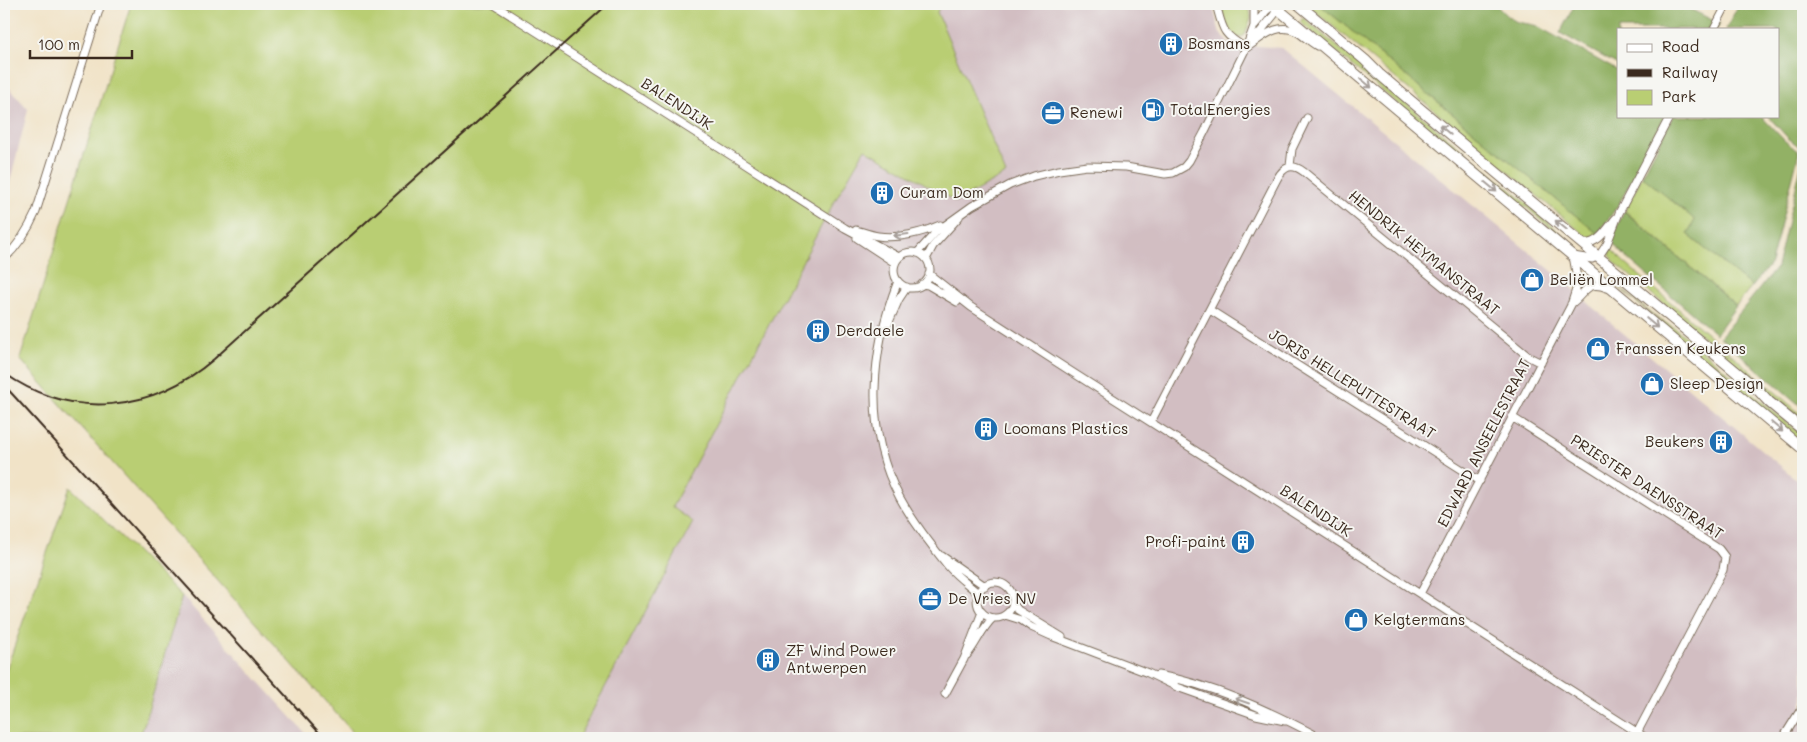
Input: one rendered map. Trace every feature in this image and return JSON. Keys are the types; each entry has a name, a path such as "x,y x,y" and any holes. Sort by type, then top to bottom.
{"highway":[{"path":"1289,4 1363,64 1379,74"},
{"path":"1298,4 1496,173 1584,243 1803,430"},
{"path":"1276,5 1328,52 1803,449"}],"street":[{"path":"4,259 22,238 36,212 101,4"},
{"name":"BALENDIJK","path":"494,4 846,228"},
{"path":"1216,4 1223,31 1246,48"},
{"path":"1254,4 1254,26"},
{"path":"1715,28 1727,4"},
{"path":"846,228 878,236 915,233 947,222 1010,185 1034,176 1060,170 1100,166 1126,167 1165,174 1179,170 1184,167 1194,153 1246,48 1254,26 1266,11 1276,5"},
{"path":"1246,48 1276,5"},
{"path":"1246,48 1269,32 1284,29 1297,32 1308,41 1328,52"},
{"path":"1151,422 1277,179 1282,170 1290,166 1292,149 1307,118"},
{"path":"1573,256 1592,260 1599,256 1607,244 1619,213 1669,118"},
{"name":"HENDRIK HEYMANSTRAAT","path":"1290,166 1294,166 1304,172 1529,357 1541,363"},
{"path":"1584,243 1595,242 1619,213"},
{"path":"926,259 933,246 960,215"},
{"path":"917,252 947,222"},
{"path":"846,228 897,260"},
{"path":"1607,244 1606,255 1612,268"},
{"path":"907,252 917,252 926,259 930,269 922,284 917,287 907,287 898,281 894,273 897,260 907,252"},
{"name":"EDWARD ANSEELESTRAAT","path":"1420,594 1571,305 1578,282 1573,256"},
{"name":"BALENDIJK","path":"929,274 971,307 1646,738"},
{"path":"898,281 889,305 877,357 874,391 881,450 900,498 914,520 955,573 978,594 979,606 982,612 993,618"},
{"name":"BALENDIJK","path":"922,284 928,285 971,307"},
{"name":"EDWARD ANSEELESTRAAT","path":"1571,305 1586,288 1592,285 1599,285 1615,291"},
{"path":"882,338 899,299 907,287"},
{"name":"JORIS HELLEPUTTESTRAAT","path":"1210,310 1480,481"},
{"name":"PRIESTER DAENSSTRAAT","path":"1512,417 1719,549 1725,557 1722,570 1637,733"},
{"path":"942,556 985,586"},
{"path":"964,659 987,623 993,618 1005,615 1013,604 1013,598 1008,587 996,582 985,586 978,594"},
{"path":"1013,604 1018,610 1066,640"},
{"path":"945,694 964,659 982,612"},
{"path":"1005,615 1021,620 1051,636 1066,640 1148,673 1176,687 1256,715 1286,721"},
{"path":"1148,673 1180,679 1259,706 1320,738"},
{"path":"1216,701 1219,693"},
{"path":"1783,738 1803,706"}],"shaded area":[{"path":"941,4 1212,4 1220,33 1227,41 1232,44 1282,48 1569,285 1597,311 1803,485 1803,738 578,738 693,522 672,507 833,204 865,148 956,202 971,192 936,12"},
{"path":"4,82 28,109 4,206"},
{"path":"182,596 310,738 140,738"}],"green space":[{"path":"131,4 941,4 937,12 1006,174 956,202 865,149 833,204 672,507 693,522 578,738 358,738 20,359"},
{"path":"1220,4 1249,4 1251,18 1245,35 1239,38 1230,34"},
{"path":"1306,4 1319,4 1598,234 1588,238"},
{"path":"1319,4 1495,4 1514,21 1537,26 1617,70 1617,118 1664,118 1619,204 1598,234"},
{"path":"1575,4 1680,4 1720,24 1718,28 1617,28 1617,64 1560,33"},
{"path":"1739,4 1803,4 1803,140 1801,148 1788,138 1770,118 1780,118 1780,28 1727,28"},
{"path":"1303,18 1517,195 1577,248 1572,246 1526,207 1515,202 1300,22"},
{"path":"1672,118 1763,118 1785,141 1799,152 1771,263 1752,287 1687,234 1695,220 1642,176"},
{"path":"1803,158 1803,408 1720,337 1777,267"},
{"path":"1642,176 1696,220 1687,234 1752,287 1736,306 1625,211"},
{"path":"1624,211 1736,306 1716,334 1625,256 1611,241"},
{"path":"1609,247 1625,263 1803,416 1803,421 1615,263 1610,255"},
{"path":"1608,278 1658,319 1675,328 1803,436 1803,444"},
{"path":"70,487 182,596 140,738 4,738 4,676"}],"railway":[{"path":"4,373 30,388 57,399 84,404 111,404 138,399 165,390 190,377 214,359 608,4"},
{"path":"4,385 324,738"}],"place":[{"name":"Bosmans","path":"1171,44"},
{"name":"TotalEnergies","path":"1153,110"},
{"name":"Renewi","path":"1053,113"},
{"name":"Curam Dom","path":"882,193"},
{"name":"Beliën Lommel","path":"1532,280"},
{"name":"Derdaele","path":"818,331"},
{"name":"Franssen Keukens","path":"1598,349"},
{"name":"Sleep Design","path":"1652,384"},
{"name":"Loomans Plastics","path":"986,429"},
{"name":"Beukers","path":"1721,442"},
{"name":"Profi-paint","path":"1243,542"},
{"name":"De Vries NV","path":"930,599"},
{"name":"Kelgtermans","path":"1356,620"},
{"name":"ZF Wind Power Antwerpen","path":"768,660"}]}
